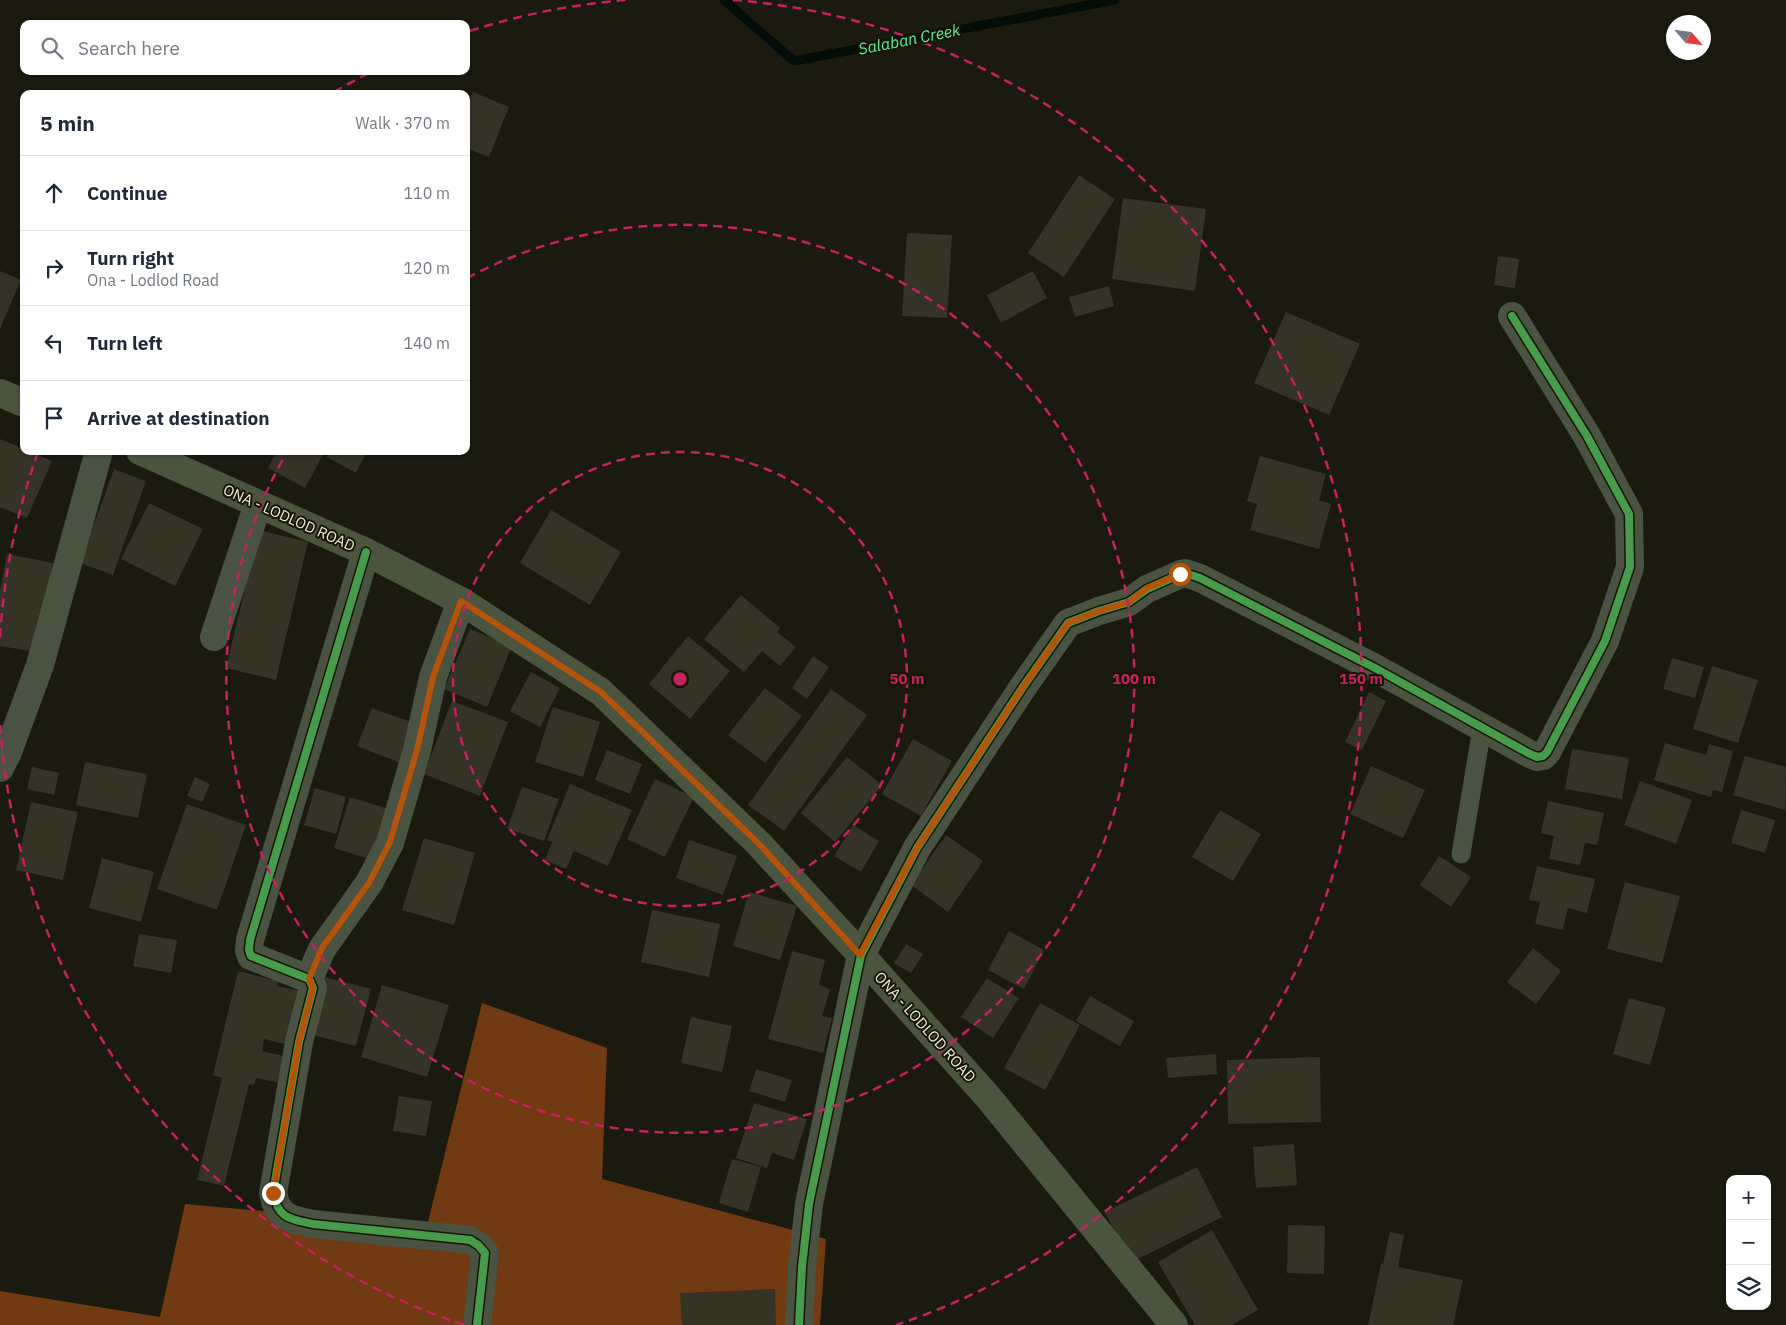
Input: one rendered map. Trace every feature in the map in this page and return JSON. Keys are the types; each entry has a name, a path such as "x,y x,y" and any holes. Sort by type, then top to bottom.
{"main road":[{"path":"0,393 20,401"},
{"name":"ONA - LODLOD ROAD","path":"149,455 366,552 461,601 601,692 759,844 860,955 988,1097 1174,1325"}],"street":[{"path":"799,1325 802,1267 810,1204 860,955 917,848 1023,687 1068,623 1129,602 1147,588 1185,573 1200,578 1375,668 1528,753 1537,757 1543,756 1547,752 1604,641 1630,567 1629,514 1587,436 1512,316"},
{"path":"0,768 8,752 40,666 98,455"},
{"path":"214,637 258,504"},
{"path":"366,552 250,940 249,950 251,956 309,979 313,988 299,1042 273,1193 274,1202 288,1219 313,1224 470,1240 485,1253 477,1325"},
{"path":"309,979 322,948 369,883 390,842 417,750 433,677 461,601"}],"lane":[{"path":"1461,854 1482,728"}],"shaded area":[{"path":"482,1003 607,1048 602,1179 826,1239 820,1325 0,1325 0,1291 160,1317 185,1204 427,1226"}],"building":[{"path":"473,92 509,107 489,157 470,150 470,98"},
{"path":"1079,175 1115,199 1064,277 1028,253"},
{"path":"1123,198 1206,209 1195,291 1112,279"},
{"path":"907,233 952,235 947,318 902,316"},
{"path":"1498,256 1519,259 1515,288 1494,285"},
{"path":"0,271 20,280 20,282 0,329"},
{"path":"1033,271 1047,298 1001,323 987,295"},
{"path":"1109,286 1114,306 1075,317 1069,297"},
{"path":"1286,312 1360,344 1329,415 1254,383"},
{"path":"0,439 20,447 20,455 38,455 52,461 27,518 0,507"},
{"path":"275,455 323,455 305,488 268,468"},
{"path":"328,455 365,455 356,473 327,457"},
{"path":"1260,456 1326,474 1319,500 1331,504 1319,549 1250,530 1257,504 1247,501"},
{"path":"114,469 146,481 113,575 80,563"},
{"path":"149,503 203,529 175,586 121,559"},
{"path":"551,510 621,552 590,605 520,563"},
{"path":"259,530 308,542 276,680 226,668"},
{"path":"7,554 53,563 36,652 0,646 0,590"},
{"path":"741,595 780,628 777,632 796,647 780,666 762,651 744,672 704,639"},
{"path":"470,629 512,646 487,707 444,689"},
{"path":"688,636 730,671 690,719 649,684"},
{"path":"813,656 829,667 807,699 792,688"},
{"path":"1672,658 1704,667 1695,698 1663,689"},
{"path":"1712,666 1758,680 1738,743 1693,729"},
{"path":"531,672 560,688 540,727 510,711"},
{"path":"765,688 802,716 765,763 728,735"},
{"path":"831,689 867,715 784,831 748,805"},
{"path":"1369,692 1386,701 1362,750 1345,742"},
{"path":"452,701 508,722 480,796 424,774"},
{"path":"553,707 600,722 583,777 535,762"},
{"path":"372,708 420,725 405,765 357,746"},
{"path":"913,739 952,761 921,816 882,794"},
{"path":"1665,743 1706,755 1709,744 1733,751 1722,792 1713,790 1711,797 1654,780"},
{"path":"1572,749 1629,758 1622,799 1565,789"},
{"path":"607,750 642,764 630,794 595,780"},
{"path":"1745,756 1786,767 1785,810 1733,795"},
{"path":"847,757 882,785 835,842 801,813"},
{"path":"85,762 147,774 138,818 76,805"},
{"path":"1371,766 1425,790 1403,838 1350,814"},
{"path":"32,767 59,773 54,795 27,789"},
{"path":"195,777 210,784 202,802 187,796"},
{"path":"655,779 694,797 665,857 627,839"},
{"path":"1640,781 1692,800 1676,844 1624,825"},
{"path":"570,784 632,810 608,866 574,851 566,869 545,860 552,842 547,840"},
{"path":"522,787 559,799 544,841 507,829"},
{"path":"315,788 346,797 336,834 304,825"},
{"path":"350,797 395,811 379,862 334,848"},
{"path":"1548,801 1604,813 1597,845 1585,843 1580,865 1549,859 1554,836 1541,833"},
{"path":"31,802 78,812 63,880 16,870"},
{"path":"187,804 246,825 217,910 157,889"},
{"path":"1220,810 1261,834 1233,881 1192,857"},
{"path":"1741,810 1775,820 1765,853 1731,843"},
{"path":"853,825 879,841 861,872 834,856"},
{"path":"946,835 983,861 948,912 911,885"},
{"path":"424,838 475,853 454,925 402,910"},
{"path":"689,840 737,856 723,895 676,878"},
{"path":"1439,856 1471,877 1451,907 1420,885"},
{"path":"102,858 154,872 141,922 89,908"},
{"path":"1537,866 1595,879 1587,913 1568,908 1563,930 1535,924 1540,902 1529,900"},
{"path":"1625,882 1680,896 1662,963 1607,949"},
{"path":"749,892 797,906 780,960 733,946"},
{"path":"652,910 720,924 709,977 641,962"},
{"path":"1009,931 1044,950 1024,989 988,970"},
{"path":"139,934 177,940 171,973 133,966"},
{"path":"906,944 923,954 911,973 894,963"},
{"path":"1533,948 1561,971 1536,1004 1507,982"},
{"path":"792,951 825,960 819,985 830,989 822,1016 832,1018 823,1053 768,1039"},
{"path":"238,971 278,981 277,986 306,992 293,1046 264,1039 262,1051 287,1057 281,1083 256,1078 254,1085 249,1084 224,1186 197,1180 222,1078 213,1075"},
{"path":"324,977 371,989 356,1046 309,1034"},
{"path":"987,978 1019,998 993,1038 961,1017"},
{"path":"382,985 449,1005 427,1077 361,1057"},
{"path":"1090,996 1134,1021 1120,1046 1076,1021"},
{"path":"1629,998 1666,1008 1650,1065 1613,1054"},
{"path":"1040,1003 1080,1025 1045,1090 1004,1068"},
{"path":"691,1017 732,1026 722,1072 681,1063"},
{"path":"1216,1054 1217,1074 1168,1078 1166,1058"},
{"path":"1320,1057 1321,1122 1228,1124 1227,1060"},
{"path":"756,1069 792,1080 785,1102 749,1091"},
{"path":"399,1096 432,1101 426,1136 393,1131"},
{"path":"754,1103 807,1119 794,1160 772,1153 767,1168 736,1158"},
{"path":"1294,1144 1297,1185 1256,1188 1253,1147"},
{"path":"732,1159 761,1167 748,1212 719,1203"},
{"path":"1197,1167 1222,1217 1130,1263 1105,1212"},
{"path":"1288,1225 1325,1226 1324,1274 1287,1273"},
{"path":"1212,1230 1258,1310 1232,1325 1195,1325 1158,1262"},
{"path":"1390,1232 1404,1235 1398,1267 1463,1280 1453,1325 1368,1325"},
{"path":"775,1289 776,1325 682,1325 680,1293"}],"waterway":[{"name":"Salaban Creek","path":"724,0 794,61 1115,0"}],"cycle path":[{"path":"799,1325 802,1267 809,1204 861,955 917,848 1023,687 1068,623 1129,602 1147,589 1185,573 1200,578 1375,668 1528,753 1537,757 1543,756 1547,752 1605,641 1630,567 1629,514 1587,436 1512,316"},
{"path":"366,552 250,940 249,950 251,956 309,979 313,988 299,1042 273,1193 275,1202 282,1213 298,1221 470,1240 478,1245 485,1253 477,1325"}],"route":[{"path":"273,1193 299,1042 313,988 309,979 322,948 369,883 390,842 417,750 433,677 461,601 601,692 759,844 860,955 917,848 1023,687 1068,623 1129,602 1147,588 1180,574"}]}
